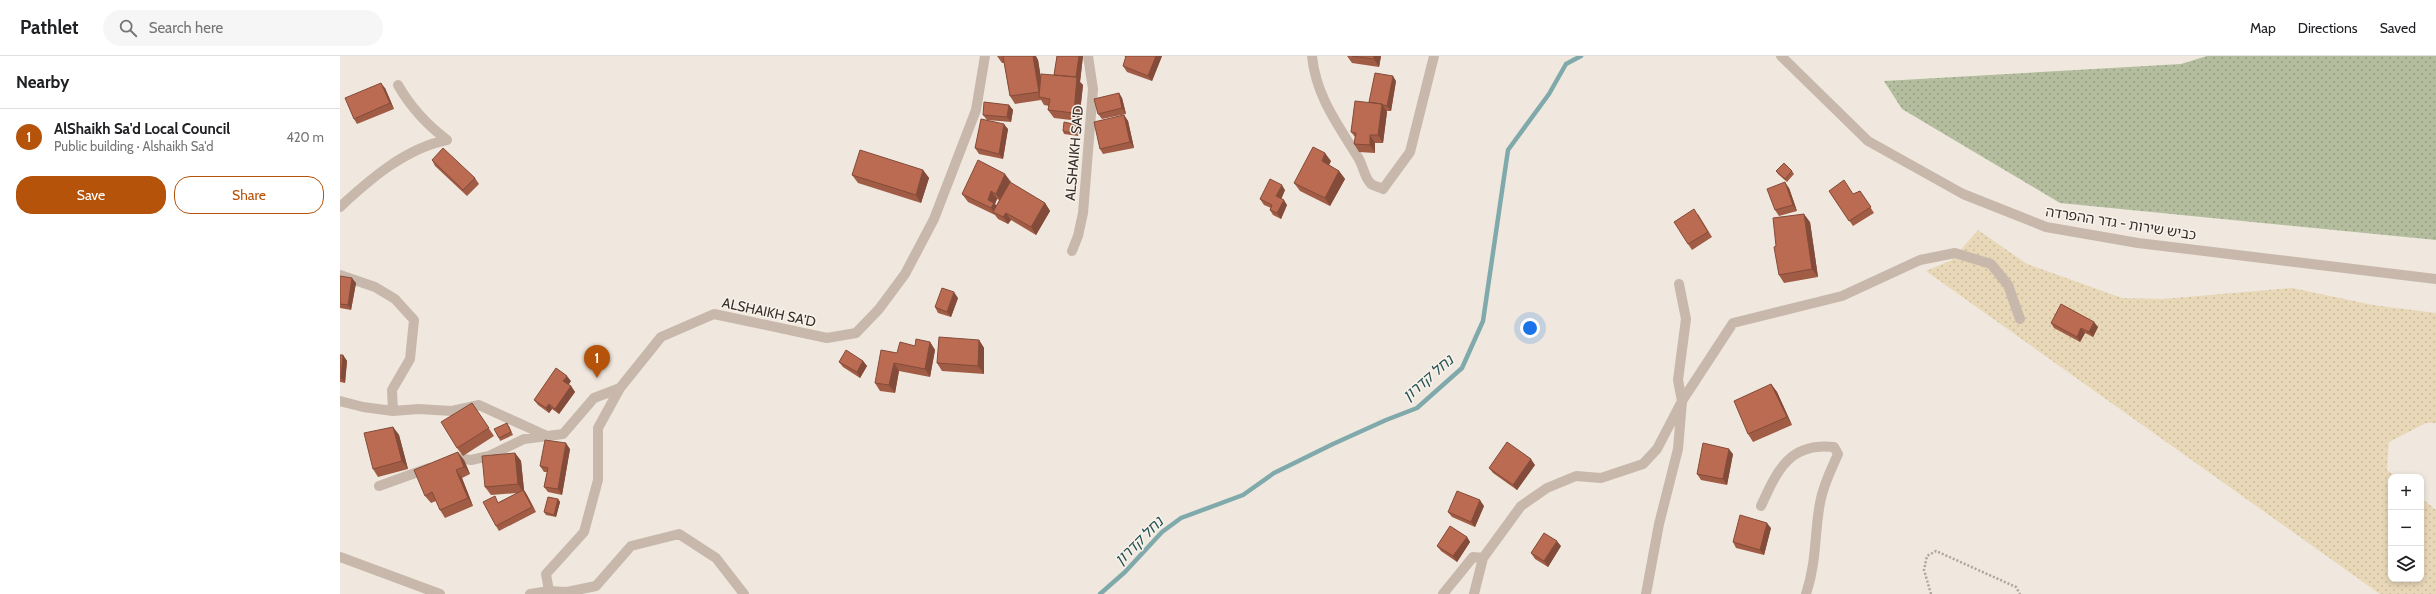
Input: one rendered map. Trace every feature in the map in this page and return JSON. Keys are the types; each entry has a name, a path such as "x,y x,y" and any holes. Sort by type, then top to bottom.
{"street":[{"name":"ALSHAIKH SA'D","path":"549,590 546,574 584,532 598,480 598,428 620,388 662,337 714,314 827,338 856,333 879,309 905,274 934,218 976,110 985,56"},
{"name":"ALSHAIKH SA'D","path":"1072,251 1078,236 1085,190 1093,89 1088,56"},
{"path":"1312,56 1313,70 1333,119 1359,159 1365,176 1372,185 1383,189 1410,152 1434,56"},
{"name":"כביש שירות - גדר ההפרדה","path":"1781,56 1801,78 1868,141 1963,194 2046,227 2138,243 2436,279"},
{"path":"1786,56 1801,78"},
{"path":"340,207 368,181 405,157 433,143 447,140 425,123 408,103 398,85"},
{"path":"1474,594 1483,558 1521,506 1547,488 1576,476 1601,478 1643,464 1657,448 1682,401 1733,323 1842,296 1920,260 1955,253 1990,264 2008,285 2020,319"},
{"path":"340,275 375,287 395,299 414,320 410,359 392,390 393,411"},
{"path":"1646,594 1659,524 1678,449 1682,401 1678,380 1686,319 1679,284"},
{"path":"379,486 456,458 471,460 489,456 524,439 563,434 594,398 620,388"},
{"path":"340,401 363,407 393,411 418,409 452,411 479,405 547,436"},
{"path":"1761,506 1776,474 1785,461 1803,450 1821,445 1834,446 1838,454 1826,480 1820,503 1813,571 1806,594"},
{"path":"530,594 549,590 567,592 596,586 631,546 679,534 716,558 744,594"},
{"path":"340,557 440,594"},
{"path":"1443,594 1473,557 1483,558"}],"path":[{"path":"1931,594 1924,570 1927,556 1936,551 2016,587 2020,594"}],"green space":[{"path":"2207,56 2436,56 2436,240 2060,203 1902,109 1884,81 2181,64"}],"sand":[{"path":"1978,230 2027,264 2122,298 2163,299 2292,288 2373,305 2436,313 2436,423 2426,423 2389,442 2387,470 2392,474 2388,474 2388,582 2424,582 2424,500 2436,510 2436,594 2380,594 1926,271 1952,260"}],"building":[{"path":"1003,56 1033,56 1039,92 1010,96"},
{"path":"1057,56 1079,56 1076,77 1054,75"},
{"path":"1126,56 1156,56 1148,76 1123,66"},
{"path":"1352,56 1374,56 1374,59"},
{"path":"1375,73 1393,76 1387,106 1369,102"},
{"path":"1041,74 1077,77 1074,113 1048,110 1050,99 1039,97"},
{"path":"381,83 390,103 354,119 345,98"},
{"path":"1119,93 1122,108 1098,114 1094,99"},
{"path":"1355,101 1382,104 1378,135 1370,135 1370,145 1354,144 1356,133 1351,132"},
{"path":"984,102 1009,105 1007,117 983,115"},
{"path":"1124,115 1130,142 1100,149 1094,122"},
{"path":"981,119 1004,124 999,154 975,148"},
{"path":"1064,122 1078,125 1076,134 1063,131"},
{"path":"1313,147 1325,153 1322,161 1339,171 1325,198 1294,183"},
{"path":"443,148 475,178 463,190 432,160"},
{"path":"860,150 923,170 916,195 852,175"},
{"path":"978,160 1005,174 996,194 991,191 988,200 994,203 991,208 962,194"},
{"path":"1784,163 1792,171 1785,179 1776,171"},
{"path":"1270,179 1282,185 1276,196 1284,200 1277,213 1270,210 1272,205 1260,199"},
{"path":"1844,180 1853,194 1860,191 1871,207 1849,221 1829,191"},
{"path":"1010,182 1045,203 1031,227 1006,213 1003,217 993,212"},
{"path":"1785,182 1793,205 1775,210 1767,189"},
{"path":"1694,209 1708,232 1688,244 1674,222"},
{"path":"1804,214 1812,269 1779,275 1774,247 1776,246 1773,218"},
{"path":"340,276 352,278 348,305 340,304"},
{"path":"942,288 954,292 947,312 935,307"},
{"path":"2061,304 2094,322 2089,332 2081,328 2077,337 2051,323"},
{"path":"939,337 979,340 978,366 937,363"},
{"path":"916,339 930,342 925,369 894,363 889,385 875,383 881,350 897,353 900,342 915,346"},
{"path":"846,350 863,361 857,372 839,362"},
{"path":"340,355 343,355 341,378 340,378"},
{"path":"556,368 567,376 563,381 571,386 555,409 549,404 546,408 534,400"},
{"path":"1771,384 1787,417 1748,434 1734,401"},
{"path":"472,403 489,428 457,448 441,422"},
{"path":"507,423 511,432 499,438 494,429"},
{"path":"393,427 402,461 373,469 364,433"},
{"path":"545,440 566,443 558,489 544,487 548,468 540,466"},
{"path":"1507,442 1531,459 1513,485 1489,468"},
{"path":"1703,443 1729,449 1723,479 1697,474"},
{"path":"458,452 464,467 456,470 468,498 440,510 432,492 425,496 414,470"},
{"path":"515,453 518,484 485,487 482,456"},
{"path":"523,490 532,507 496,526 483,502 495,496 498,503"},
{"path":"1457,491 1480,500 1471,522 1448,512"},
{"path":"548,497 558,499 554,515 544,512"},
{"path":"1740,515 1767,523 1760,550 1733,542"},
{"path":"1450,526 1467,537 1453,556 1437,546"},
{"path":"1544,533 1557,541 1544,561 1531,553"}],"waterway":[{"name":"נחל קדרון","path":"1100,594 1125,572 1162,532 1181,518 1243,495 1274,473 1333,444 1417,408 1462,368 1483,321 1508,150 1549,94 1566,64 1581,56"}],"place":[{"name":"AlShaikh Sa'd Local Council","path":"597,378"}]}
